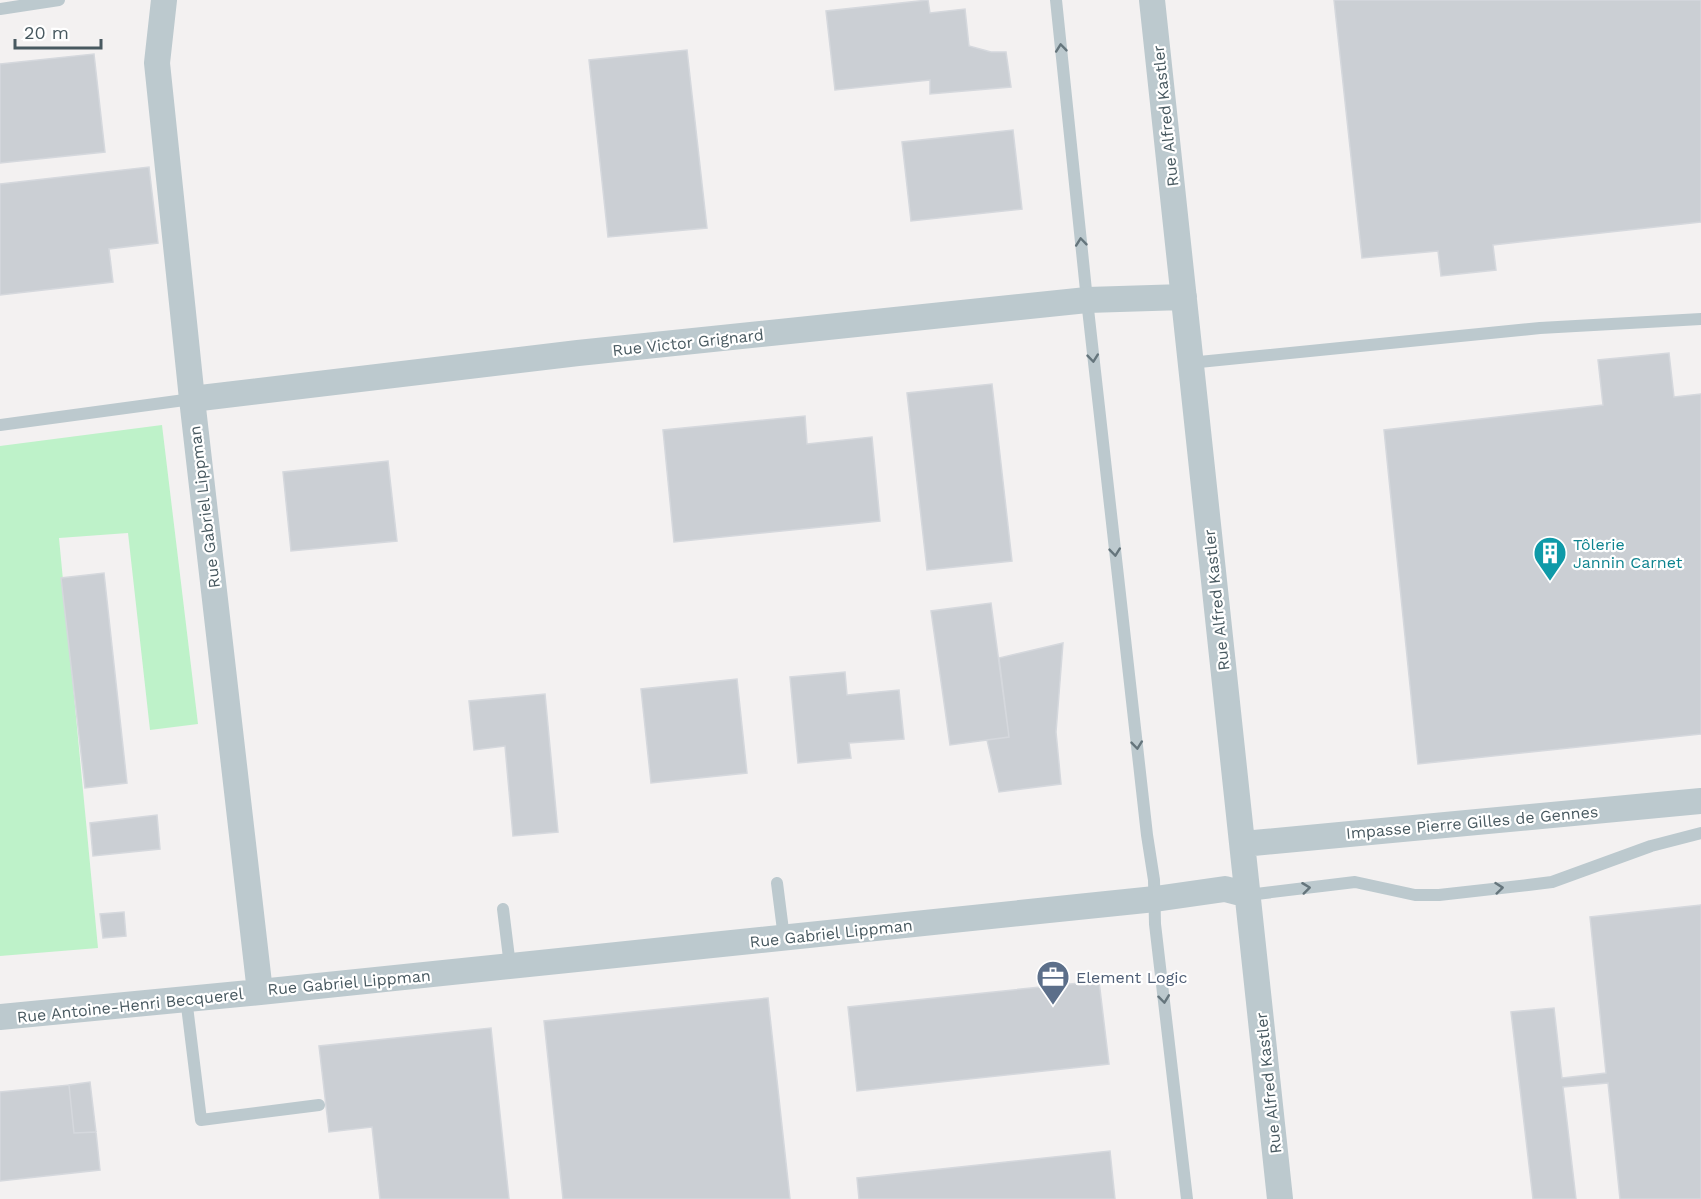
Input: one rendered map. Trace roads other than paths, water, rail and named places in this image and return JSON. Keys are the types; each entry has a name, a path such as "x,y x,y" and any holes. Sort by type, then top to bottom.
{"street":[{"name":"Rue Gabriel Lippman","path":"164,0 158,63 192,399 260,992 1155,899 1225,889 1248,895"},
{"name":"Rue Alfred Kastler","path":"1152,0 1280,1199"},
{"name":"Rue Victor Grignard","path":"192,399 578,353 1087,300 1184,297"},
{"name":"Impasse Pierre Gilles de Gennes","path":"1243,844 1701,801"},
{"name":"Rue Antoine-Henri Becquerel","path":"0,1017 260,992"}],"lane":[{"path":"0,9 59,0"},
{"path":"1056,0 1087,300 1154,880 1155,924 1187,1199"},
{"path":"1189,363 1540,328 1701,319"},
{"path":"0,425 192,399"},
{"path":"1248,895 1355,882 1415,895 1439,895 1552,882 1651,846 1701,833"},
{"path":"777,883 784,938"},
{"path":"503,909 510,966"},
{"path":"186,998 201,1120 319,1105"}],"place":[{"name":"Tôlerie Jannin Carnet","path":"1550,582"},
{"name":"Element Logic","path":"1053,1006"}]}
